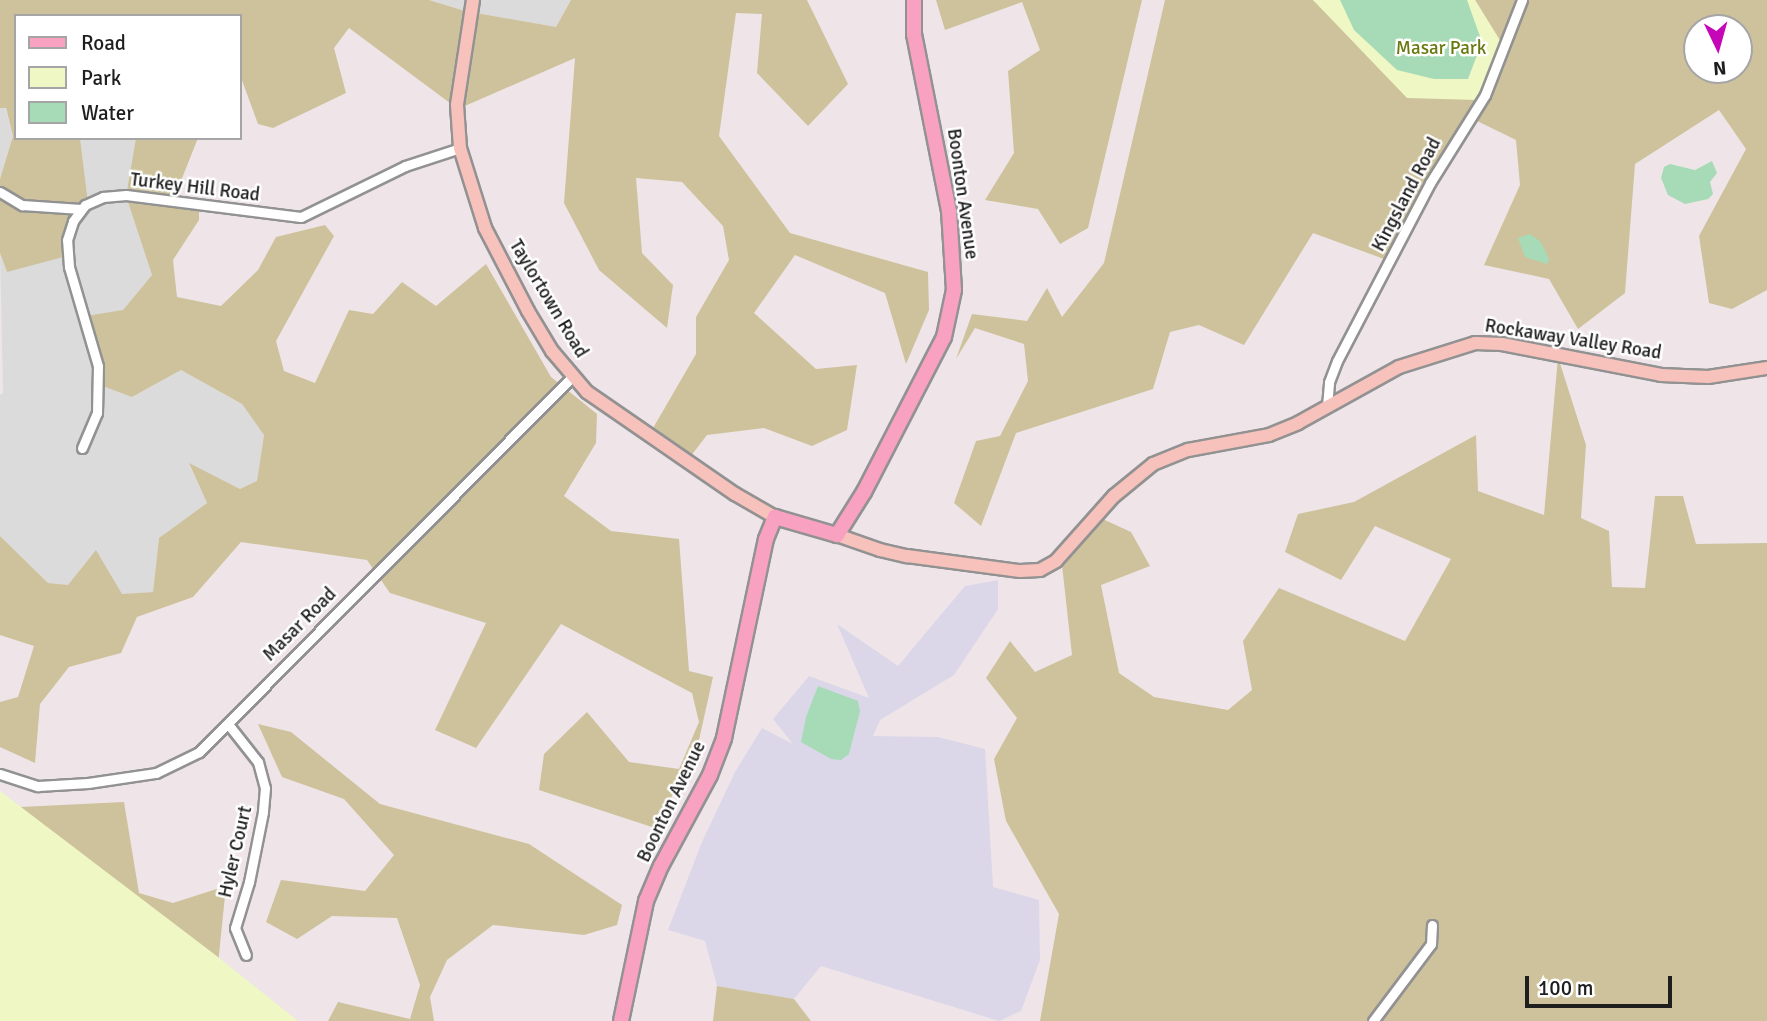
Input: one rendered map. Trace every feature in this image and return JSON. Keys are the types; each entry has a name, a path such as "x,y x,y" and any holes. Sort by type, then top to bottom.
{"main road":[{"name":"Boonton Avenue","path":"837,536 936,355 950,317 954,290 949,211 917,54 914,0"},
{"name":"Boonton Avenue","path":"621,1021 646,901 661,866 710,775 724,738 766,539 775,517"},
{"name":"Rockaway Valley Road","path":"775,517 837,536"}],"street":[{"name":"Taylortown Road","path":"473,0 457,105 460,148 485,228 552,351 572,377 598,400 735,494 775,517"},
{"name":"Kingsland Road","path":"1327,406 1329,382 1337,361 1430,183 1485,95 1522,0"},
{"name":"Turkey Hill Road","path":"81,209 97,198 126,195 301,217 405,166 460,148"},
{"path":"0,192 22,205 81,209 70,227 67,254 76,293 94,346 100,386 96,413 82,449"},
{"name":"Rockaway Valley Road","path":"837,536 907,556 1020,571 1040,570 1056,561 1114,496 1153,464 1188,450 1269,435 1399,367 1475,343 1502,344 1661,375 1707,377 1767,368"},
{"name":"Masar Road","path":"0,774 38,786 88,783 156,773 199,752 572,377"},
{"name":"Hyler Court","path":"228,724 258,762 265,788 265,801 249,882 235,928 246,955"},
{"path":"1373,1021 1431,944 1432,925"}],"shaded area":[{"path":"429,0 571,0 556,27 465,11"},
{"path":"5,107 13,136 0,179 0,108"},
{"path":"80,140 136,140 126,196 152,275 123,310 132,397 181,370 242,404 264,435 257,482 240,489 189,464 207,503 159,538 153,592 122,594 48,583 0,536 0,395 3,393 0,253 7,272 88,202"},
{"path":"998,580 998,609 954,675 880,720 873,736 938,737 985,749 993,887 1039,900 1040,960 1021,1011 999,1021 821,966 794,999 717,986 705,941 668,930 702,842 735,772 762,728 793,744 773,719 809,676 869,698 837,624 898,666 965,586"}],"green space":[{"path":"0,0 429,0 465,11 556,27 571,0 807,0 848,84 808,126 757,73 762,14 736,13 719,136 790,233 928,272 929,310 906,364 885,293 795,255 754,313 816,369 857,365 847,430 812,446 764,428 707,435 687,461 649,435 696,354 696,317 729,260 723,226 682,182 636,178 642,253 673,285 667,328 599,270 564,203 575,58 458,109 349,28 334,48 346,93 273,128 258,124 242,80 242,14 14,14 14,140 80,140 88,202 67,256 7,272 0,253 0,179 13,136 6,108 0,108"},
{"path":"936,0 1142,0 1088,228 1060,244 1038,209 985,200 1014,153 1008,71 1040,50 1022,2 945,30"},
{"path":"1165,0 1313,0 1330,15 1504,47 1475,0 1767,0 1767,290 1732,309 1709,303 1699,236 1746,149 1719,110 1635,164 1625,293 1578,329 1549,279 1484,265 1520,185 1516,140 1473,119 1395,263 1313,233 1244,345 1199,325 1170,332 1153,389 1016,433 981,526 954,503 976,441 1000,436 1028,381 1024,344 975,328 956,359 972,314 1027,321 1047,288 1062,317 1104,263"},
{"name":"Masar Park","path":"1313,0 1475,0 1504,47 1477,100 1407,98"},
{"path":"136,140 197,140 173,201 199,206 199,220 173,260 177,297 221,306 258,270 276,237 325,225 334,236 276,341 284,371 315,383 349,310 373,314 402,282 436,306 486,264 551,377 597,414 596,443 564,496 611,531 679,539 689,671 713,677 697,749 655,828 539,790 544,754 587,712 629,762 679,769 699,722 692,693 561,624 476,748 435,730 486,623 390,593 367,560 241,542 193,597 137,617 121,653 69,667 40,704 35,763 0,747 0,702 18,697 34,646 0,635 0,536 48,583 68,585 96,550 122,594 153,592 159,538 207,503 189,463 240,489 257,481 264,435 242,404 181,370 132,397 100,385 86,316 123,310 152,275 126,196"},
{"path":"1558,357 1586,445 1581,518 1609,531 1612,587 1645,588 1655,496 1683,496 1696,544 1767,543 1767,1021 1040,1021 1059,914 1006,821 994,759 1017,718 986,678 1010,641 1035,672 1072,655 1061,556 1096,516 1131,532 1150,566 1101,585 1119,673 1154,697 1228,710 1252,690 1243,641 1279,588 1405,641 1451,559 1375,526 1341,580 1285,552 1298,514 1354,502 1476,435 1478,491 1544,515"},
{"path":"258,724 291,732 380,804 529,844 622,905 617,925 584,935 493,925 447,960 430,997 434,1021 328,1021 338,1002 410,1019 420,985 397,918 332,916 297,939 266,922 281,880 365,891 394,855 344,799 282,777"},
{"path":"0,791 218,957 298,1021 0,1021"},
{"path":"124,802 139,893 173,903 226,886 217,974 0,1021 0,808"},
{"path":"717,986 794,999 811,1021 713,1021"}],"water":[{"name":"Masar Park","path":"1340,0 1467,0 1482,42 1468,79 1434,79 1397,70 1354,30"},
{"path":"1712,161 1717,173 1710,182 1713,194 1708,199 1685,204 1668,195 1661,178 1664,167 1670,164 1695,170"},
{"path":"1530,234 1541,242 1549,259 1547,264 1525,257 1518,238"},
{"path":"818,686 858,701 860,711 849,754 841,760 831,759 801,742 806,717"}]}
